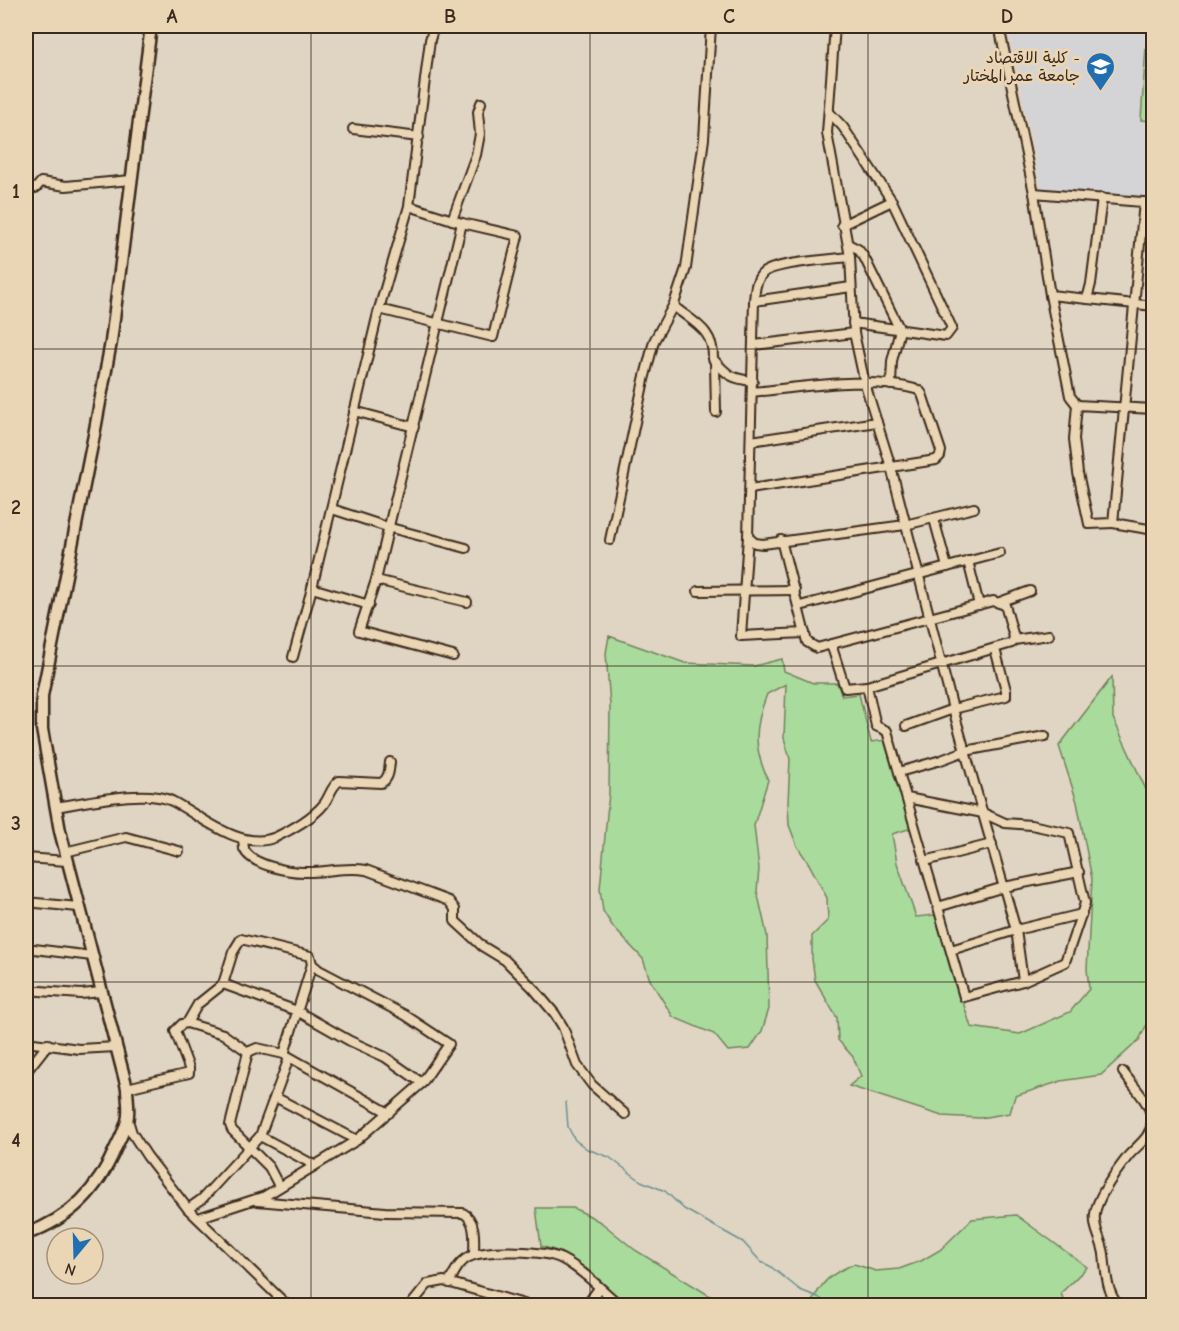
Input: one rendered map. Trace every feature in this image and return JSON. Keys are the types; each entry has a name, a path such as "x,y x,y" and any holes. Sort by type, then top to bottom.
{"street":[{"path":"151,26 111,342 42,696 42,729 55,807 78,907 127,1088 128,1120 132,1132 147,1156 188,1209 288,1305"},
{"path":"293,657 332,509 379,309 409,206 430,40 434,26"},
{"path":"610,540 654,340 674,304 686,268 704,139 711,26"},
{"path":"835,26 827,133 842,225 848,244 854,333 865,384 891,467 953,709 1016,930 1023,981"},
{"path":"999,26 1034,193 1050,295 1070,396 1077,405 1074,439 1078,473 1089,524 1113,524 1154,530"},
{"path":"452,220 476,155 480,134 478,111 481,103"},
{"path":"829,112 843,127 892,201 952,328 946,336 853,323"},
{"path":"353,129 419,137"},
{"path":"26,188 36,188 41,182 66,186 131,180"},
{"path":"1034,193 1154,203"},
{"path":"1087,298 1091,284 1102,198"},
{"path":"842,225 892,201"},
{"path":"1113,524 1144,202"},
{"path":"379,309 493,337 518,236 462,223 409,206"},
{"path":"453,656 359,631 376,580 462,223"},
{"path":"848,244 858,249 864,257 900,330 892,361 891,385"},
{"path":"806,633 741,636 750,489 754,301 758,280 768,269 849,257"},
{"path":"754,301 851,287"},
{"path":"1050,295 1154,306"},
{"path":"674,304 676,309 708,335 713,345 713,360 726,375 739,380 753,381"},
{"path":"754,345 854,333"},
{"path":"715,362 716,412"},
{"path":"750,489 936,460 941,451 922,394 914,389 891,385 846,383 752,392"},
{"path":"1077,405 1154,409"},
{"path":"354,411 414,427"},
{"path":"751,441 877,422"},
{"path":"748,537 755,543 905,525 974,508"},
{"path":"332,509 387,527 466,548"},
{"path":"934,519 947,567"},
{"path":"781,540 811,646 817,648 993,601 1005,605 1014,640"},
{"path":"800,606 1000,553"},
{"path":"968,561 979,605"},
{"path":"376,580 467,602"},
{"path":"312,588 369,605"},
{"path":"698,591 795,590"},
{"path":"1000,602 1030,591"},
{"path":"831,644 845,688 867,686 995,649 1014,640 1049,635"},
{"path":"906,726 953,709 1005,696 1006,690 995,649"},
{"path":"867,686 876,726 886,731 908,798 964,997 1023,981 1065,962 1085,903 1069,833 1031,825 1005,823 983,813 908,798"},
{"path":"899,772 965,751 1045,736"},
{"path":"55,807 141,795 160,797 172,801 204,821 243,839 268,839 303,821 324,804 339,781 381,783 385,781 390,762"},
{"path":"26,858 66,856 126,837 179,851"},
{"path":"243,839 244,849 253,860 267,865 297,872 354,868 366,870 436,894 452,903 456,911 455,921 482,946 505,960 555,1014 563,1027 577,1065 592,1084 625,1114"},
{"path":"925,861 992,844"},
{"path":"938,907 1004,887 1079,872"},
{"path":"26,902 78,907"},
{"path":"951,950 1016,930 1082,914"},
{"path":"187,1023 198,1004 223,984 233,952 242,939 310,956 312,964 297,1011 275,1097 260,1136 202,1199 188,1209"},
{"path":"26,948 92,956"},
{"path":"254,1201 357,1140 422,1083 449,1044 405,1016 319,970 312,964"},
{"path":"223,984 297,1011 350,1041 385,1057 422,1083"},
{"path":"26,990 81,994 101,992"},
{"path":"127,1088 189,1073 175,1030 182,1024 187,1023 223,1034 248,1052"},
{"path":"26,1042 79,1050 116,1047"},
{"path":"26,1072 48,1044"},
{"path":"248,1052 257,1048 286,1056 389,1113"},
{"path":"248,1052 230,1125 232,1130 269,1167 279,1186"},
{"path":"1119,1305 1111,1295 1103,1247 1095,1228 1095,1214 1098,1204 1117,1172 1129,1155 1148,1136 1152,1119 1146,1105 1123,1072"},
{"path":"275,1097 357,1140"},
{"path":"26,1234 53,1223 84,1199 109,1164 128,1120"},
{"path":"260,1136 314,1165"},
{"path":"198,1218 234,1205 254,1201 385,1212 463,1213 469,1216 472,1224 474,1256"},
{"path":"449,1282 461,1263 474,1256 520,1252 550,1254 563,1259 621,1305"},
{"path":"410,1305 428,1284 438,1282 449,1282 531,1305"},
{"path":"586,1305 599,1288"}],"shaded area":[{"path":"1008,26 1153,26 1153,201 1042,191"}],"green space":[{"path":"1146,47 1153,47 1153,121 1141,120"},
{"path":"609,636 685,663 754,666 782,659 784,671 813,683 837,683 842,696 859,694 871,742 886,740 912,828 892,834 897,863 916,917 935,915 971,1027 1020,1034 1070,1012 1089,989 1087,969 1092,879 1077,802 1059,746 1112,677 1113,718 1153,805 1153,1012 1139,1040 1101,1075 1061,1081 1015,1096 1010,1113 980,1118 942,1116 849,1086 861,1076 853,1057 838,1040 837,1018 815,980 812,959 812,936 828,920 827,898 797,846 789,825 790,759 784,738 786,684 767,694 757,737 760,757 768,780 754,825 759,869 757,891 767,935 769,1009 762,1031 750,1049 728,1051 714,1034 673,1017 650,980 643,959 613,927 603,911 600,889 609,793 610,705 606,653"},
{"path":"536,1208 573,1208 588,1215 602,1223 635,1250 725,1305 627,1305 560,1252 541,1246"},
{"path":"1016,1215 1087,1267 1061,1293 1065,1305 810,1305 827,1280 854,1264 876,1271 899,1269 921,1261 940,1250 972,1219"}],"waterway":[{"path":"566,1102 568,1127 575,1140 587,1149 609,1157 641,1181 665,1191 684,1209 743,1242 761,1262 770,1266 800,1290 818,1297 831,1306"}],"place":[{"name":"كلية الاقتصاد - جامعة عمر المختار","path":"1101,92"}]}
